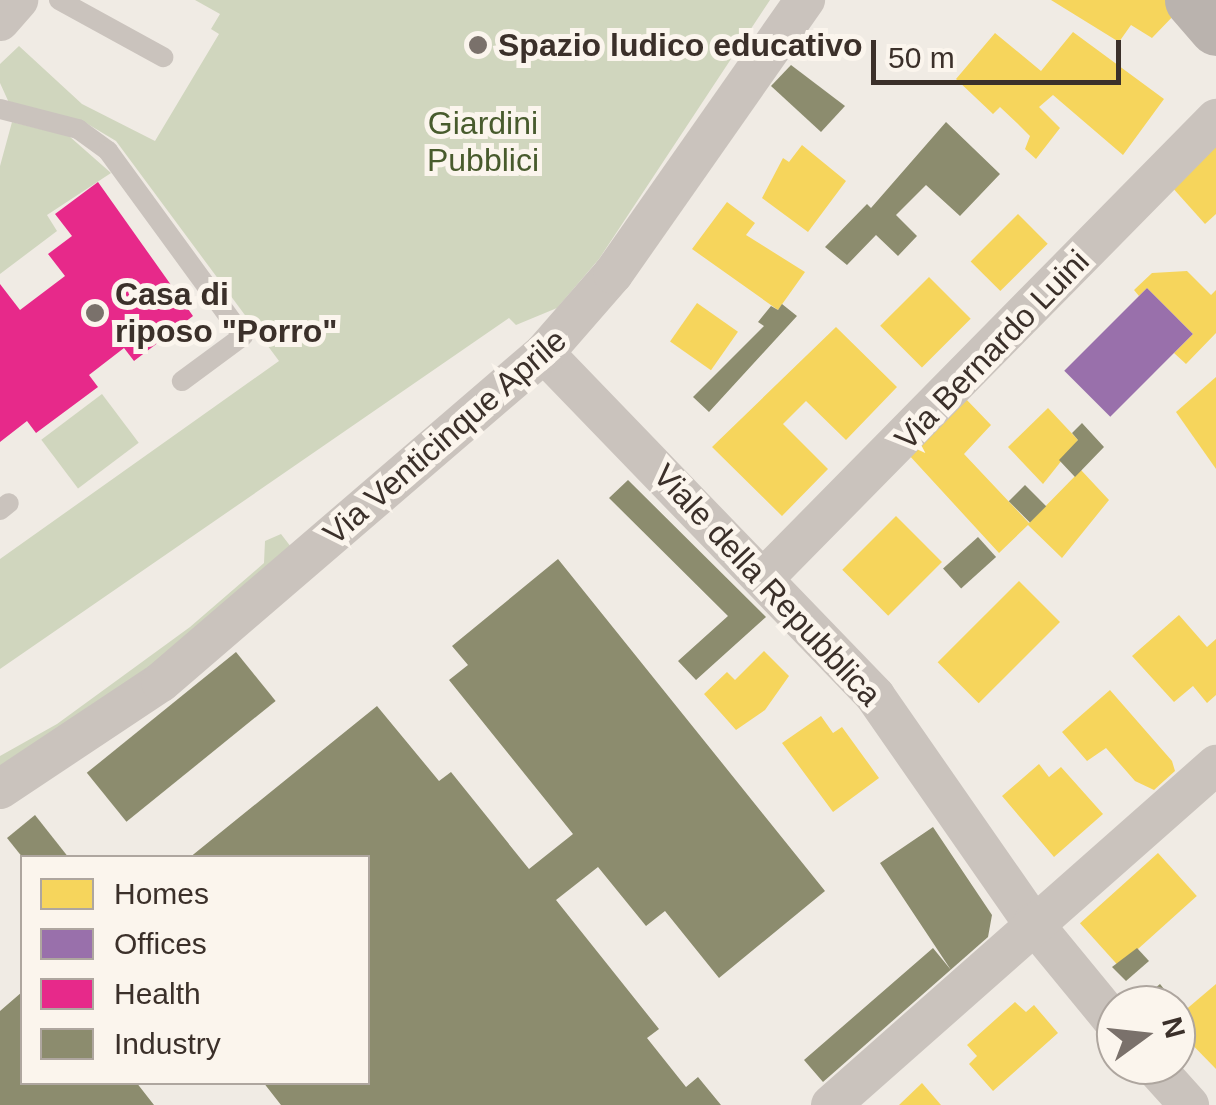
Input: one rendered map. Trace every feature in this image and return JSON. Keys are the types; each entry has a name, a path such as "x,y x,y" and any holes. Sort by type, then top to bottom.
{"street":[{"path":"0,21 18,0"},
{"name":"Via Venticinque Aprile","path":"0,788 161,682 544,353 613,274 805,0"},
{"path":"1192,0 1216,28"},
{"name":"Via Bernardo Luini","path":"765,577 1216,119"},
{"name":"Viale della Repubblica","path":"544,353 765,577 875,696 1033,923 1096,1000"},
{"path":"832,1105 1033,923 1216,765"},
{"path":"1171,1085 1189,1105"}],"lane":[{"path":"58,0 163,57"},
{"path":"0,109 78,129 108,152 243,336 182,380"}],"green space":[{"name":"Giardini Pubblici","path":"195,0 770,0 599,259 557,308 516,325 509,318 0,669 0,559 279,361 116,141 81,120 10,105 0,83 0,64 19,46 82,104 155,141 219,34 211,29 220,14"},
{"path":"12,122 69,136 111,173 47,215 57,231 0,274 0,166"},
{"path":"102,394 139,443 78,488 41,440"},
{"path":"281,534 291,547 175,650 0,768 0,756 57,724 190,627 264,563 265,541"}],"building: Homes":[{"path":"1051,0 1169,0 1178,11 1152,38 1131,25 1119,42"},
{"path":"1073,32 1164,99 1123,155 1053,95 1039,107 1060,128 1036,159 1025,149 1030,136 1000,107 993,114 956,79 995,33 1041,71"},
{"path":"1216,140 1216,214 1205,224 1171,186"},
{"path":"802,145 846,181 808,232 762,198 783,158 789,162"},
{"path":"727,202 755,223 746,235 805,272 778,310 692,249"},
{"path":"1018,214 1048,244 1000,291 971,261"},
{"path":"1187,271 1211,295 1216,290 1216,333 1186,364 1174,353 1193,334 1147,288 1139,296 1134,290 1152,273"},
{"path":"929,277 971,319 922,368 880,326"},
{"path":"697,303 738,332 711,370 670,342"},
{"path":"836,327 897,387 846,440 806,401 783,424 828,469 782,516 712,447"},
{"path":"1216,377 1216,469 1176,412"},
{"path":"964,397 991,425 964,454 1029,523 1081,470 1109,500 1062,558 1028,525 999,553 908,454"},
{"path":"1048,408 1078,440 1043,484 1008,447"},
{"path":"896,516 942,562 888,616 842,570"},
{"path":"1019,581 1060,622 979,703 938,662"},
{"path":"1179,615 1207,647 1216,639 1216,695 1207,703 1193,686 1174,702 1132,656"},
{"path":"764,651 789,676 765,710 736,730 704,694 727,672 735,680"},
{"path":"1110,690 1172,761 1175,771 1154,790 1135,781 1106,748 1087,761 1062,732"},
{"path":"821,716 833,733 842,727 879,778 833,812 782,743"},
{"path":"1039,764 1049,777 1061,767 1103,814 1054,857 1002,796"},
{"path":"1158,853 1197,896 1119,966 1080,923"},
{"path":"1216,984 1216,1069 1196,1048 1196,1001"},
{"path":"1015,1002 1026,1012 1034,1005 1058,1033 993,1091 969,1064 977,1056 967,1045"},
{"path":"922,1083 941,1105 899,1105"}],"building: Offices":[{"path":"1147,288 1193,334 1110,417 1064,371"}],"building: Health":[{"name":"Casa di riposo \"Porro\"","path":"98,182 193,316 134,361 124,348 89,375 98,387 36,433 27,421 0,442 0,284 20,310 65,276 48,254 72,236 55,214"}],"building: Industry":[{"path":"791,65 845,106 821,132 771,86"},
{"path":"946,122 1000,174 960,216 926,185 896,215 917,236 898,256 876,235 847,265 825,247 867,204 871,208"},
{"path":"782,304 797,316 709,412 693,397 764,326 758,322 771,306 778,310"},
{"path":"1082,423 1104,447 1075,477 1059,460 1078,440 1072,433"},
{"path":"628,480 766,617 696,680 678,661 728,616 609,498"},
{"path":"1025,485 1046,506 1030,522 1009,501"},
{"path":"978,537 996,557 961,589 943,568"},
{"path":"558,559 825,891 719,978 665,911 646,926 598,867 556,900 659,1029 647,1038 686,1087 698,1077 721,1105 281,1105 265,1085 370,1085 370,855 193,855 377,706 439,781 451,772 529,869 573,834 449,680 468,665 452,646"},
{"path":"236,652 276,701 126,822 87,773"},
{"path":"35,815 67,855 21,855 7,838"},
{"path":"933,827 992,915 988,937 951,970 880,863"},
{"path":"933,948 951,970 823,1082 804,1060"},
{"path":"1137,948 1149,961 1126,981 1112,967"},
{"path":"20,994 20,1085 138,1085 154,1105 0,1105 0,1011"}],"place":[{"name":"Spazio ludico educativo","path":"478,45"},
{"name":"Casa di riposo \"Porro\"","path":"95,313"}]}
